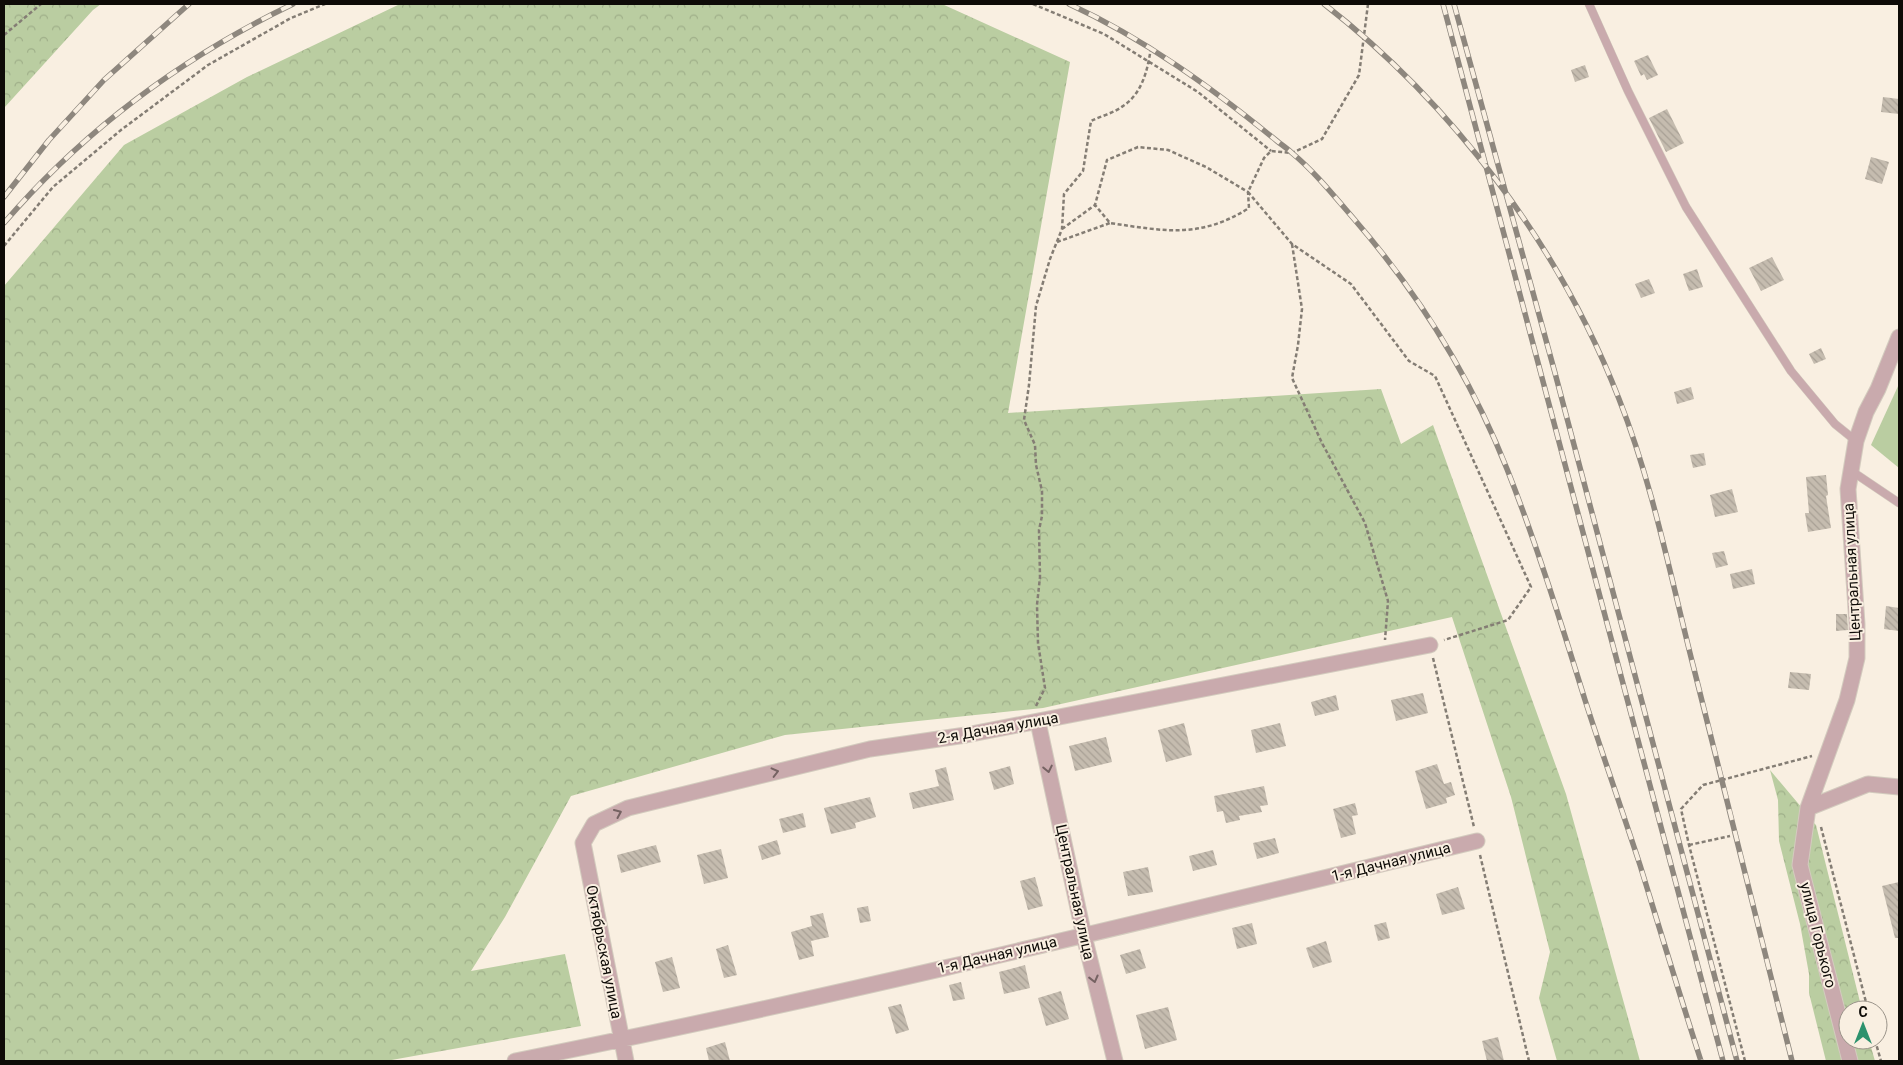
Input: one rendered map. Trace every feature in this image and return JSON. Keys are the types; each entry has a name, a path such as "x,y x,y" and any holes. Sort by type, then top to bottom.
{"street":[{"name":"Центральная улица","path":"1808,808 1847,700 1857,658 1857,624 1848,489 1850,470 1856,441 1866,412 1878,389 1899,337"},
{"name":"2-я Дачная улица","path":"584,844 594,824 628,808 870,749 1038,722 1430,645"},
{"name":"Центральная улица","path":"1038,722 1084,936 1115,1061"},
{"path":"1808,808 1868,784 1899,787"},
{"name":"улица Горького","path":"1808,808 1800,864 1850,1061"},
{"name":"1-я Дачная улица","path":"515,1061 621,1040 1084,936 1477,841"},
{"name":"Октябрьская улица","path":"584,844 626,1061"}],"lane":[{"path":"1589,4 1628,91 1686,207 1791,371 1834,424 1856,441"},
{"path":"1850,470 1899,504"}],"path":[{"path":"4,35 41,4"},
{"path":"4,246 53,187 121,130 208,65 291,18 325,4"},
{"path":"1033,4 1104,34 1198,92 1271,151 1292,153 1322,139 1359,75 1368,4"},
{"path":"1038,722 1035,708 1045,688 1038,642 1037,605 1040,577 1039,530 1042,516 1042,491 1036,465 1036,445 1024,420 1036,306 1050,259 1062,229 1064,194 1083,171 1091,121 1124,106 1136,93 1147,71 1151,47"},
{"path":"1062,229 1095,205 1107,160 1138,147 1168,150 1206,167 1248,192 1292,244 1351,284 1408,361 1436,376 1532,587 1508,620 1430,645"},
{"path":"1057,242 1110,223 1152,229 1193,230 1231,219 1249,208 1248,192 1264,158 1271,151"},
{"path":"1095,205 1110,223"},
{"path":"1292,244 1302,309 1292,378 1322,443 1365,523 1388,601 1384,653"},
{"path":"1746,1061 1681,809 1703,785 1830,751"},
{"path":"1808,808 1819,821 1865,1000"},
{"path":"1689,845 1730,836"}],"green space":[{"path":"4,4 101,4 93,10 4,108"},
{"path":"400,4 942,4 1070,62 1008,413 1381,389 1401,444 1433,425 1566,794 1640,1061 1557,1061 1539,998 1550,952 1511,797 1452,617 1043,708 785,735 571,796 505,917 471,971 565,954 581,1026 386,1061 4,1061 4,286 124,145 247,77"},
{"path":"1899,384 1899,468 1871,445"},
{"path":"1770,770 1802,808 1795,863 1838,1033 1838,1050 1842,1050 1845,1061 1826,1061 1809,993 1809,974 1800,924 1779,841 1778,800"},
{"path":"1811,820 1816,825 1860,1000 1840,1000 1805,865"},
{"path":"1852,1050 1872,1050 1875,1061 1855,1061"}],"building":[{"path":"1648,55 1658,75 1647,80 1644,74 1641,76 1634,61"},
{"path":"1585,65 1589,77 1575,82 1571,70"},
{"path":"1883,97 1899,99 1899,114 1881,112"},
{"path":"1667,109 1684,143 1666,152 1649,118"},
{"path":"1871,157 1889,162 1882,184 1865,179"},
{"path":"1772,257 1784,280 1761,291 1749,268"},
{"path":"1697,269 1703,287 1689,291 1683,274"},
{"path":"1649,279 1655,293 1641,298 1635,284"},
{"path":"1821,348 1826,359 1814,364 1809,354"},
{"path":"1691,387 1694,399 1677,404 1674,392"},
{"path":"1704,453 1706,465 1693,468 1690,455"},
{"path":"1826,475 1828,495 1826,496 1831,528 1808,532 1805,513 1809,513 1806,477"},
{"path":"1732,489 1738,512 1715,517 1710,495"},
{"path":"1724,551 1728,565 1716,568 1712,553"},
{"path":"1752,569 1755,584 1733,589 1730,574"},
{"path":"1886,606 1899,608 1899,631 1884,629"},
{"path":"1836,614 1847,614 1848,630 1836,631"},
{"path":"1790,672 1811,674 1809,690 1788,688"},
{"path":"1423,693 1428,713 1396,721 1391,700"},
{"path":"1336,695 1339,710 1315,716 1311,702"},
{"path":"1184,723 1192,755 1166,762 1158,730"},
{"path":"1280,723 1286,746 1256,753 1251,730"},
{"path":"1106,737 1112,762 1075,771 1069,746"},
{"path":"1437,764 1444,784 1451,782 1455,795 1446,798 1447,803 1426,809 1415,771"},
{"path":"1010,766 1014,784 994,790 989,772"},
{"path":"946,767 954,800 913,809 909,793 939,786 935,770"},
{"path":"1264,786 1268,805 1260,806 1262,812 1239,816 1240,820 1226,823 1223,811 1217,812 1214,796"},
{"path":"870,797 876,817 855,823 856,828 831,834 824,808"},
{"path":"1355,803 1358,815 1352,816 1356,834 1341,838 1333,809"},
{"path":"803,813 806,827 783,833 779,819"},
{"path":"1275,838 1279,853 1257,859 1253,843"},
{"path":"777,840 781,854 762,860 758,846"},
{"path":"656,845 661,862 621,873 617,855"},
{"path":"721,849 728,878 704,884 697,855"},
{"path":"1213,850 1217,865 1193,871 1189,856"},
{"path":"1148,867 1153,892 1128,896 1123,872"},
{"path":"1035,877 1043,906 1028,910 1020,881"},
{"path":"1899,882 1899,938 1895,938 1882,886"},
{"path":"1458,887 1465,909 1442,915 1436,894"},
{"path":"868,906 871,921 860,923 857,908"},
{"path":"823,913 829,937 811,941 814,956 799,960 791,932 812,926 810,916"},
{"path":"1386,922 1390,938 1378,941 1374,925"},
{"path":"1252,923 1257,944 1237,949 1232,928"},
{"path":"1326,941 1332,962 1313,968 1306,948"},
{"path":"728,945 737,975 724,978 716,949"},
{"path":"1140,949 1146,968 1126,974 1120,955"},
{"path":"672,957 680,988 663,992 655,962"},
{"path":"1025,965 1030,988 1004,994 999,972"},
{"path":"961,982 965,999 953,1001 949,985"},
{"path":"1061,991 1069,1019 1046,1026 1038,998"},
{"path":"901,1004 909,1030 896,1034 888,1007"},
{"path":"1168,1007 1177,1040 1145,1049 1136,1015"},
{"path":"1498,1037 1504,1061 1487,1061 1482,1041"},
{"path":"725,1042 730,1061 709,1061 706,1048"}],"railway":[{"path":"4,197 49,140 104,80 189,4"},
{"path":"4,223 67,157 137,99 174,72 213,48 293,4"},
{"path":"1069,4 1124,33 1177,66 1228,102 1287,148 1324,184 1378,247 1441,337 1477,401 1507,469 1528,526 1640,865 1701,1061"},
{"path":"1324,4 1371,43 1416,87 1458,133 1498,182 1534,234 1566,287 1595,342 1619,399 1652,498 1792,1061"},
{"path":"1443,4 1723,1061"},
{"path":"1454,4 1555,373 1737,1061"}]}
